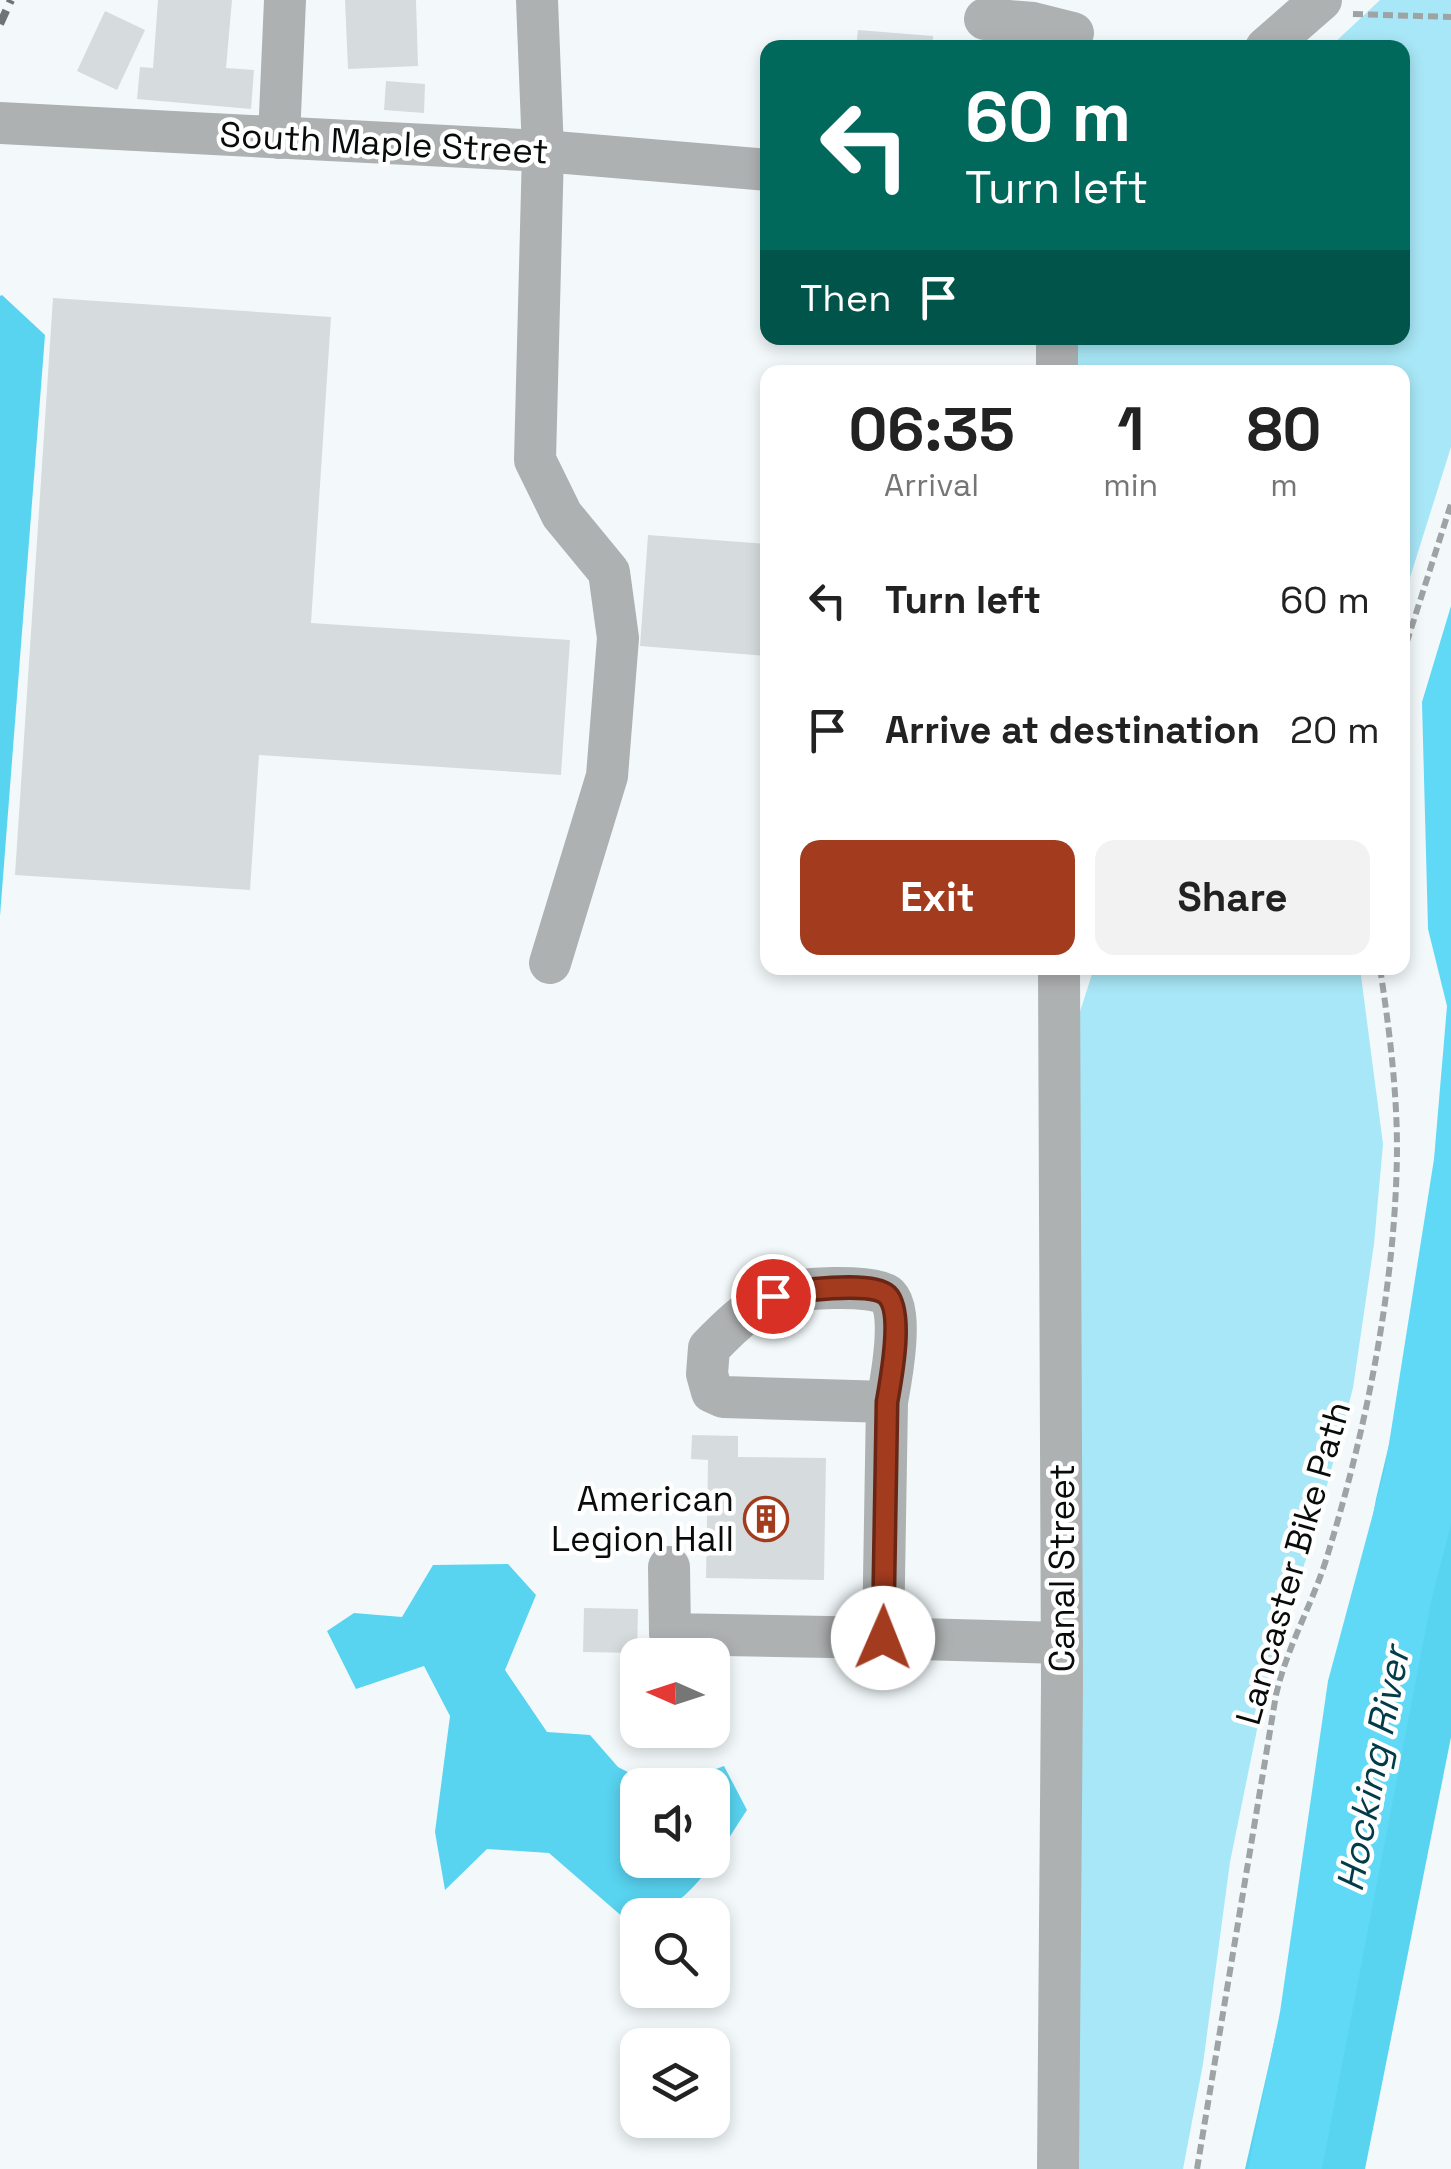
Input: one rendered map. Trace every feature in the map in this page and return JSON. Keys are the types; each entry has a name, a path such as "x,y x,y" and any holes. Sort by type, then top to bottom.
{"street":[{"path":"280,138 285,0"},
{"path":"537,0 543,150 536,460 562,515 609,572 618,638 607,776 550,963"},
{"path":"1277,40 1329,3"},
{"path":"985,22 1073,27"},
{"name":"South Maple Street","path":"0,122 543,150 760,169"},
{"name":"Canal Street","path":"1058,2169 1062,1644 1059,975"},
{"path":"883,1638 887,1402"},
{"path":"669,1567 670,1634 1062,1644"}],"path":[{"path":"1329,3 1349,14 1383,18 1451,17"},
{"path":"1410,632 1451,504"},
{"name":"Lancaster Bike Path","path":"1196,2169 1276,1695 1290,1641 1326,1561 1381,1335 1395,1214 1397,1146 1381,975"}],"shaded area":[{"path":"1380,0 1451,0 1451,447 1410,578 1410,365 1075,365 1075,345 1410,345 1410,40 1337,40"},
{"path":"0,296 45,335 0,916"},
{"path":"1092,975 1361,975 1383,1144 1374,1244 1353,1388 1311,1545 1272,1656 1230,1862 1203,2064 1183,2169 1073,2169 1076,1024"},
{"path":"1451,1184 1451,1737 1365,2169 1245,2169 1284,1999 1376,1499"},
{"path":"508,1564 536,1595 505,1670 547,1732 590,1735 620,1768 620,1878 701,1878 680,1898 620,1898 620,1915 549,1853 487,1849 445,1890 435,1832 450,1716 424,1666 356,1689 327,1631 354,1613 402,1617 433,1565"},
{"path":"730,1777 747,1810 730,1837"}],"water":[{"name":"Hocking River","path":"1451,606 1451,1524 1431,1602 1322,2169 1248,2169 1280,2012 1328,1681 1385,1469 1434,1159 1447,1006 1428,929 1422,702"}],"building":[{"path":"158,0 232,0 226,68 254,70 251,109 137,99 140,67 153,68"},
{"path":"345,0 416,0 418,66 348,69"},
{"path":"105,11 145,30 117,90 77,71"},
{"path":"858,30 933,36 933,40 857,40"},
{"path":"386,81 425,84 424,113 384,110"},
{"path":"53,298 331,317 311,623 570,640 561,775 259,755 250,890 15,875"},
{"path":"648,535 760,543 760,655 640,646"},
{"name":"American Legion Hall","path":"692,1435 738,1436 738,1457 826,1458 824,1580 706,1578 708,1460 691,1459"},
{"path":"584,1608 638,1609 637,1638 620,1638 620,1653 583,1652"}],"railway":[{"path":"0,24 11,0"}],"place":[{"name":"American Legion Hall","path":"766,1519"}],"route":[{"path":"773,1296 797,1290 874,1288 888,1296 894,1308 894,1364 887,1402 883,1638"}]}
